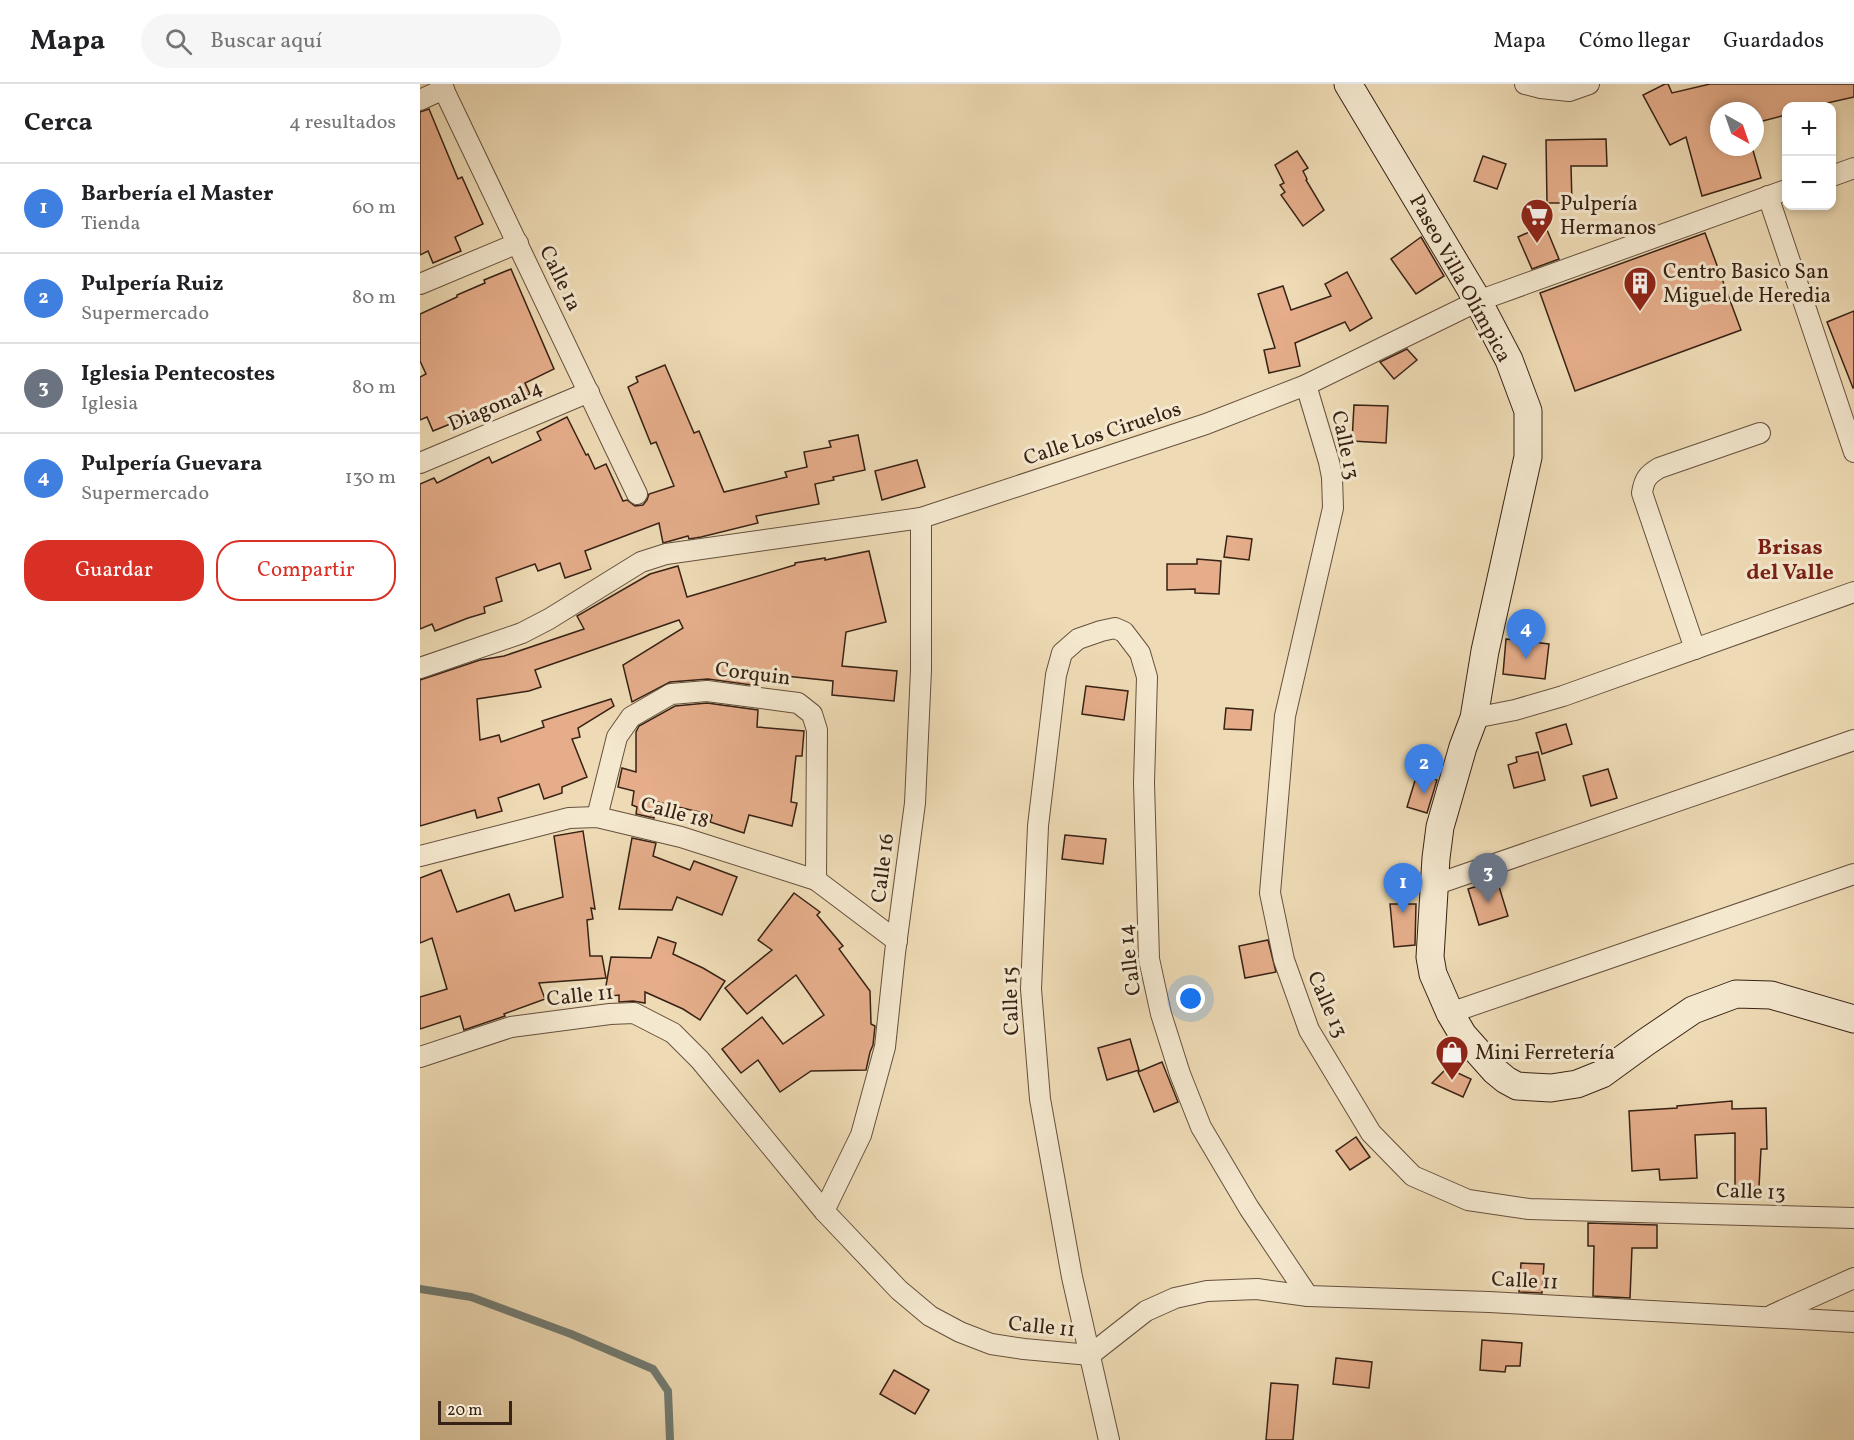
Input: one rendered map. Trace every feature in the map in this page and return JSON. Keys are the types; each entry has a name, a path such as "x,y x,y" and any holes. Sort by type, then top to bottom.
{"main road":[{"name":"Paseo Villa Olímpica","path":"1347,84 1478,301 1509,360 1528,411 1528,457 1485,651 1474,718 1463,747 1440,827 1430,957 1433,974 1450,1012 1463,1035 1506,1080 1517,1086 1551,1088 1577,1084 1602,1074 1693,1010 1736,994 1771,995 1854,1019"}],"street":[{"path":"1526,84 1569,91 1589,84"},
{"path":"420,100 443,86"},
{"name":"Calle 1a","path":"443,86 637,494"},
{"path":"1836,175 1854,168"},
{"name":"Calle Los Ciruelos","path":"420,668 522,633 549,619 641,562 666,554 921,518 1206,424 1306,385 1478,301 1777,193"},
{"path":"1777,193 1854,452"},
{"path":"420,284 518,243"},
{"name":"Calle 13","path":"1306,385 1329,462 1332,477 1332,508 1284,716 1270,893 1284,960 1309,1030 1371,1133 1413,1176 1468,1200 1529,1209 1854,1218"},
{"name":"Diagonal 4","path":"420,463 589,392"},
{"path":"1695,649 1642,492 1644,481 1649,474 1659,468 1760,433"},
{"name":"Calle 16","path":"824,1211 861,1134 885,1047 915,803 921,670 921,518"},
{"path":"1474,718 1515,710 1563,696 1854,592"},
{"name":"Calle 15","path":"1109,1440 1072,1277 1040,1099 1031,989 1038,826 1056,675 1062,653 1078,639 1115,628 1124,632 1140,653"},
{"name":"Calle 14","path":"1140,653 1147,677 1144,783 1149,959 1161,1014 1180,1074 1201,1127 1250,1208 1308,1296"},
{"name":"Corquin","path":"597,817 617,737 631,717 654,702 671,694 707,691 798,703 812,714 817,730 816,880"},
{"path":"1434,885 1854,740"},
{"name":"Calle 18","path":"420,856 569,819 597,817 681,837 816,880 897,941"},
{"path":"1450,1012 1854,874"},
{"name":"Calle 11","path":"420,1057 511,1027 634,1013 673,1033 700,1060 824,1211 899,1290 930,1316 960,1332 991,1344 1090,1355 1146,1311 1175,1298 1207,1291 1257,1289 1308,1296 1489,1302 1854,1322"},
{"path":"1766,1317 1854,1278"}],"building":[{"path":"1665,84 1668,84 1672,93 1710,84 1854,84 1854,97 1832,102 1782,102 1782,116 1764,121 1764,102 1710,102 1710,156 1755,156 1761,178 1702,196 1686,137 1670,145 1643,95"},
{"path":"429,109 458,179 462,177 483,224 455,237 461,251 433,263 428,251 420,255 420,112"},
{"path":"1606,139 1607,166 1571,166 1572,203 1547,203 1546,140"},
{"path":"1297,151 1308,168 1303,171 1306,180 1324,210 1303,226 1281,195 1285,192 1280,185 1284,183 1275,165"},
{"path":"1483,156 1506,164 1497,189 1474,181"},
{"name":"Pulpería Hermanos","path":"1545,225 1559,259 1532,269 1518,237"},
{"name":"Centro Basico San Miguel de Heredia","path":"1705,233 1741,330 1575,391 1540,293"},
{"path":"1421,237 1444,276 1416,294 1391,259"},
{"path":"511,269 554,369 525,383 530,394 479,417 477,413 433,431 427,417 420,420 420,377 426,374 420,361 420,314 485,283 484,280"},
{"path":"1347,272 1372,318 1350,331 1345,322 1295,343 1300,366 1269,373 1264,350 1275,348 1258,294 1283,286 1291,310 1331,296 1325,284"},
{"path":"1854,311 1854,387 1853,388 1827,322"},
{"path":"1407,349 1417,360 1394,379 1380,362"},
{"path":"665,365 694,433 699,431 724,492 787,477 785,472 807,467 804,452 831,447 829,441 858,435 865,470 833,477 834,480 815,484 819,504 756,516 758,523 701,537 689,539 688,536 663,543 659,523 585,551 591,569 565,578 560,563 538,571 535,564 496,578 502,601 484,607 485,613 435,631 432,624 420,629 420,484 434,478 437,483 489,457 492,463 541,440 537,432 567,417 595,469 606,464 623,501 627,500 635,506 643,505 649,494 674,486 656,442 651,444 628,387 638,382 636,377"},
{"path":"1354,405 1388,406 1386,443 1352,441"},
{"path":"917,460 925,487 882,500 875,471"},
{"path":"1227,536 1252,539 1249,560 1224,557"},
{"path":"869,551 886,622 846,632 842,666 897,671 894,701 832,695 833,681 760,676 759,686 708,679 670,682 632,702 623,665 683,628 679,620 535,670 541,687 477,699 480,740 499,735 501,742 544,727 542,721 611,699 614,706 578,728 580,737 572,739 587,777 562,787 562,793 544,799 539,784 498,798 502,811 477,818 475,810 420,826 420,680 480,660 504,656 584,629 577,616 650,574 678,566 687,597 795,565 795,563 825,558 825,560"},
{"path":"1197,559 1221,561 1219,594 1195,593 1195,589 1167,590 1167,564 1197,564"},
{"path":"1506,639 1549,644 1545,679 1503,674"},
{"path":"1086,686 1128,691 1124,720 1082,714"},
{"path":"707,703 758,710 757,727 804,731 802,756 796,756 791,802 797,803 792,826 749,815 744,833 710,822 712,815 657,802 654,818 636,814 637,807 632,805 634,791 618,787 622,768 636,772 636,732 639,726 675,706"},
{"path":"1226,708 1253,710 1251,730 1224,729"},
{"path":"1566,724 1572,744 1542,754 1536,733"},
{"path":"1538,752 1545,780 1514,788 1508,765 1517,762 1516,757"},
{"path":"1608,769 1617,798 1591,806 1583,776"},
{"path":"1417,774 1437,780 1427,813 1407,807"},
{"path":"583,831 595,909 591,908 593,919 587,920 590,956 602,956 606,978 539,983 545,999 504,1014 505,1016 464,1030 460,1016 420,1029 420,997 447,989 432,938 420,943 420,878 441,870 457,912 509,894 515,911 563,897 554,836"},
{"path":"1065,835 1106,839 1103,864 1062,859"},
{"path":"632,838 656,843 653,856 690,870 694,861 737,877 722,915 677,897 672,910 619,909"},
{"path":"1497,880 1508,916 1479,925 1468,889"},
{"path":"794,893 820,912 817,915 843,946 839,949 870,991 871,1024 875,1026 873,1045 866,1070 811,1071 780,1092 758,1060 741,1073 722,1049 762,1017 783,1044 824,1015 796,975 747,1014 725,988 772,950 758,940"},
{"path":"1390,904 1416,904 1415,945 1394,947"},
{"path":"658,937 676,943 673,954 725,981 700,1020 683,1009 645,992 645,1003 619,1002 619,995 604,997 611,957 651,958"},
{"path":"1268,940 1276,972 1245,978 1239,946"},
{"path":"1130,1039 1139,1070 1107,1080 1098,1048"},
{"path":"1162,1062 1178,1102 1154,1112 1138,1072"},
{"name":"Mini Ferretería","path":"1447,1068 1471,1079 1463,1097 1432,1083"},
{"path":"1732,1101 1732,1109 1766,1108 1767,1149 1761,1149 1759,1187 1735,1186 1735,1133 1695,1135 1697,1178 1660,1180 1659,1169 1632,1171 1629,1111"},
{"path":"1356,1137 1370,1157 1350,1170 1336,1151"},
{"path":"1588,1223 1657,1225 1657,1248 1632,1248 1630,1298 1593,1296 1594,1246 1588,1246"},
{"path":"1521,1263 1544,1264 1542,1293 1519,1292"},
{"path":"1482,1340 1522,1343 1520,1366 1506,1366 1505,1372 1480,1370"},
{"path":"1336,1358 1372,1362 1369,1388 1333,1384"},
{"path":"894,1370 929,1390 915,1414 880,1394"},
{"path":"1271,1383 1298,1385 1293,1440 1266,1440"}],"waterway":[{"path":"420,1289 471,1297 571,1334 653,1369 668,1391 670,1440"}],"place":[{"name":"Pulpería Hermanos","path":"1537,244"},
{"name":"Centro Basico San Miguel de Heredia","path":"1640,312"},
{"name":"Pulpería Guevara","path":"1526,659"},
{"name":"Pulpería Ruiz","path":"1424,794"},
{"name":"Iglesia Pentecostes","path":"1488,903"},
{"name":"Barbería el Master","path":"1403,913"},
{"name":"Mini Ferretería","path":"1452,1081"}],"district":[{"name":"Brisas del Valle","path":"1790,558"}]}
